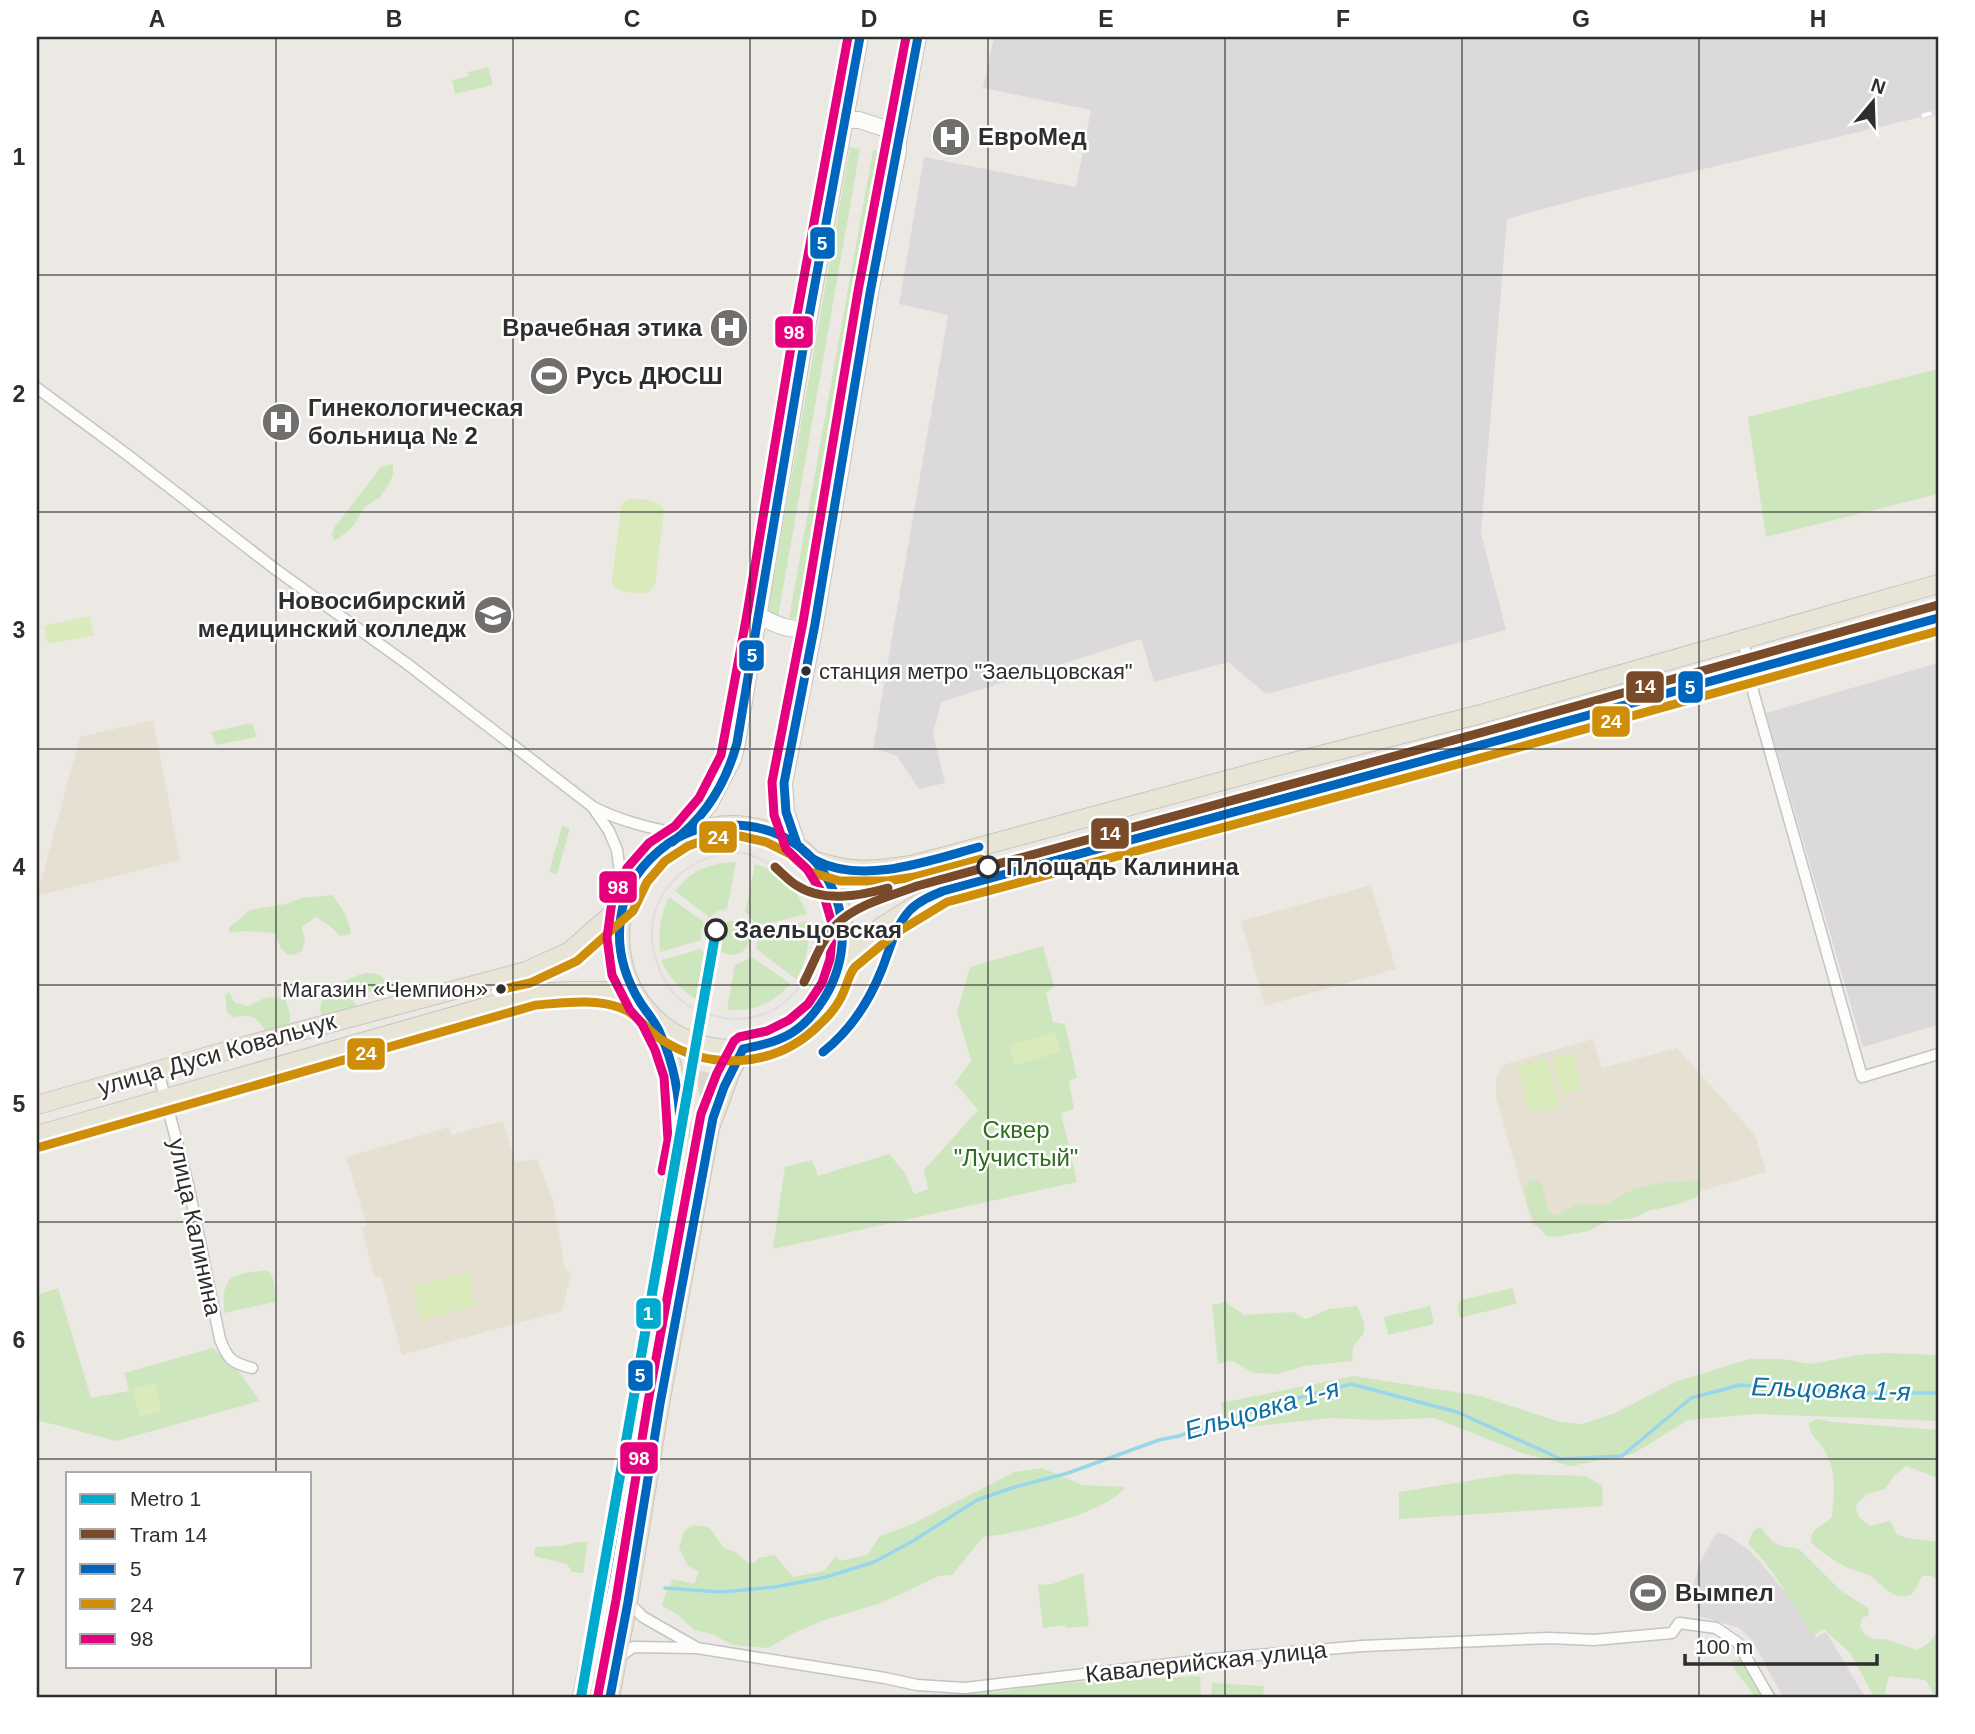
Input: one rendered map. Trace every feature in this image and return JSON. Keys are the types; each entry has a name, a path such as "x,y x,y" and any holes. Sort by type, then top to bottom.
{"main road":[{"path":"683,835 709,805 733,759 860,37"},
{"path":"797,844 786,812 784,783 815,624 870,293 918,37"},
{"path":"846,120 859,120 890,130 898,142"},
{"path":"816,861 841,869 861,870 912,865 1481,714 1938,583"},
{"path":"759,616 785,628 806,629 815,624"},
{"path":"842,962 881,927 943,891 1938,618"},
{"path":"741,824 770,830 797,844 816,861 835,891 845,926 842,962 832,988 817,1012 796,1030 771,1043 743,1049 718,1049 694,1043 672,1032 652,1017 640,1003 624,972 619,937 624,903 637,875 657,852 683,835 711,825 741,824"},
{"name":"улица Дуси Ковальчук","path":"37,1105 526,971 570,951 624,903"},
{"name":"улица Дуси Ковальчук","path":"37,1135 534,993 609,991 640,1003"},
{"path":"582,1697 608,1564 680,1141 680,1102 676,1075 666,1045 652,1017"},
{"path":"610,1697 710,1128 731,1071 743,1049"}],"street":[{"path":"37,388 275,569 406,663 593,807 633,824 683,835"},
{"path":"1743,639 1754,695 1862,1076 1938,1054"},
{"path":"593,807 609,831 617,850 624,903"},
{"name":"улица Калинина","path":"158,1070 188,1184 220,1339 227,1356 239,1365 252,1368"},
{"path":"628,1602 643,1617 696,1648"},
{"name":"Кавалерийская улица","path":"696,1648 917,1685 965,1688 1212,1659 1362,1646 1549,1638 1594,1640 1672,1633 1679,1623 1716,1628 1738,1643 1769,1697"},
{"path":"618,1658 633,1647 696,1648"}],"shaded area":[{"path":"994,37 1938,37 1938,113 1587,197 1507,219 1481,533 1506,630 1266,694 1228,662 1154,682 1141,639 941,702 933,734 945,783 919,789 897,756 873,748 948,315 899,304 924,157 1076,187 1091,110 983,88"},
{"path":"1938,663 1938,1025 1863,1047 1766,713"},
{"path":"153,720 180,860 37,896 80,737"},
{"path":"1371,885 1396,969 1265,1006 1241,921"},
{"path":"1593,1039 1602,1068 1677,1048 1755,1135 1766,1172 1704,1190 1699,1186 1533,1227 1496,1097 1496,1078 1506,1064"},
{"path":"696,1070 720,1075 702,1115"},
{"path":"503,1121 515,1162 537,1159 553,1200 565,1270 571,1273 562,1311 402,1355 381,1277 375,1278 362,1228 367,1226 346,1157 449,1127 451,1135"},
{"path":"1717,1532 1727,1535 1749,1550 1787,1594 1816,1637 1826,1632 1865,1697 1783,1697 1752,1640 1739,1628 1699,1616 1693,1587 1701,1560"}],"green space":[{"path":"488,67 493,85 455,94 452,80"},
{"path":"850,147 860,149 778,617 767,615"},
{"path":"873,150 884,152 800,620 789,618"},
{"path":"1938,369 1938,494 1766,537 1748,417"},
{"path":"393,464 390,482 380,497 364,508 354,525 334,541 334,528 381,467"},
{"path":"629,499 653,501 664,510 655,585 644,593 618,590 612,583 621,507 623,502"},
{"path":"89,616 94,635 48,644 44,626"},
{"path":"252,723 257,737 216,745 211,732"},
{"path":"562,826 570,828 557,874 549,872"},
{"path":"736,862 727,909 709,917 675,891 702,869"},
{"path":"755,864 788,882 807,914 758,926 745,912"},
{"path":"332,895 349,923 351,934 340,936 316,917 302,927 305,941 302,951 288,955 281,949 275,933 229,933 229,928 250,910 286,904 301,898"},
{"path":"669,897 704,922 701,940 660,952 660,924"},
{"path":"732,921 744,926 749,938 744,950 732,955 720,950 715,938 720,926"},
{"path":"807,921 807,951 796,979 756,949 760,933"},
{"name":"Сквер \"Лучистый\"","path":"1043,946 1054,986 1046,993 1053,1022 1065,1024 1077,1078 1069,1081 1074,1109 1061,1113 1077,1182 773,1249 785,1167 812,1160 818,1176 889,1154 905,1173 914,1194 928,1189 924,1170 978,1110 955,1083 971,1061 957,1012 970,967"},
{"path":"701,949 708,958 716,962 708,1006 680,987 661,960"},
{"path":"752,957 791,984 762,1005 727,1010 735,965"},
{"path":"365,973 378,974 387,985 379,991 355,993 355,1010 323,1019 322,1002 332,988"},
{"path":"229,992 235,1003 248,1006 270,997 285,1000 289,1010 289,1024 266,1033 261,1024 249,1016 234,1018 227,1012 225,995"},
{"path":"1055,1032 1061,1052 1015,1065 1009,1045"},
{"path":"1572,1053 1582,1089 1562,1094 1552,1059"},
{"path":"1546,1058 1560,1106 1531,1114 1517,1066"},
{"path":"1530,1180 1541,1181 1549,1211 1554,1216 1578,1204 1607,1205 1632,1190 1659,1183 1700,1180 1702,1186 1698,1196 1679,1204 1648,1211 1632,1219 1610,1220 1589,1231 1554,1237 1547,1236 1535,1224 1525,1188"},
{"path":"267,1270 275,1289 275,1302 224,1313 225,1291 231,1279 244,1273"},
{"path":"467,1272 476,1305 421,1320 412,1287"},
{"path":"58,1288 91,1398 129,1391 124,1373 213,1348 239,1372 260,1401 116,1441 37,1420 37,1295"},
{"path":"1513,1288 1516,1304 1460,1318 1457,1306 1461,1300"},
{"path":"1226,1302 1244,1315 1293,1312 1306,1319 1329,1309 1357,1306 1364,1322 1364,1333 1353,1347 1352,1361 1304,1366 1278,1374 1254,1373 1232,1361 1218,1364 1212,1305"},
{"path":"1430,1306 1434,1324 1388,1335 1384,1317"},
{"path":"1885,1353 1938,1355 1938,1421 1756,1414 1688,1420 1633,1454 1571,1466 1522,1453 1435,1418 1330,1418 1227,1429 1221,1403 1354,1376 1480,1396 1560,1422 1582,1424 1615,1413 1675,1382 1749,1359 1781,1359 1811,1364"},
{"path":"155,1383 162,1411 140,1417 132,1389"},
{"path":"1817,1419 1938,1430 1938,1478 1906,1466 1885,1489 1867,1494 1855,1506 1859,1517 1870,1526 1890,1521 1897,1534 1906,1538 1938,1542 1938,1579 1923,1576 1910,1595 1902,1597 1886,1590 1869,1575 1838,1563 1811,1542 1812,1533 1832,1517 1834,1483 1829,1459 1809,1427 1809,1423"},
{"path":"1042,1468 1082,1485 1126,1487 1098,1506 1060,1521 983,1537 952,1575 939,1576 881,1603 824,1620 768,1648 732,1645 712,1634 694,1630 677,1614 662,1606 673,1579 694,1584 699,1572 688,1566 679,1547 685,1530 694,1525 709,1527 723,1547 737,1553 748,1563 775,1555 793,1577 824,1571 836,1556 840,1561 867,1555 880,1536 910,1525 1015,1472"},
{"path":"1511,1474 1585,1476 1602,1485 1603,1506 1399,1519 1399,1492"},
{"path":"1760,1527 1772,1541 1781,1546 1799,1549 1840,1590 1869,1609 1860,1627 1865,1635 1917,1650 1930,1642 1938,1628 1938,1697 1926,1681 1889,1676 1884,1697 1874,1697 1851,1654 1824,1629 1812,1636 1770,1569 1748,1543 1754,1530"},
{"path":"588,1542 583,1573 572,1572 567,1564 534,1556 535,1547"},
{"path":"1083,1573 1089,1626 1043,1628 1038,1585 1052,1584"},
{"path":"1738,1659 1766,1680 1777,1697 1752,1697 1753,1694 1731,1662"},
{"path":"1200,1676 1201,1697 967,1697 968,1693 1005,1691 1039,1684"},
{"path":"1212,1683 1264,1686 1263,1697 1211,1697"}],"waterway":[{"name":"Ельцовка 1-я","path":"665,1588 721,1592 775,1587 826,1577 874,1562 913,1541 977,1500 1068,1473 1159,1440 1351,1384 1457,1412 1561,1459 1622,1456 1691,1398 1740,1385 1864,1393 1938,1393"}],"tram line":[{"name":"14","path":"804,982 826,937 845,917 875,901 917,886 1938,605"},
{"path":"775,867 744,853 711,857 690,867 678,876 661,897 653,923 654,950 662,976 676,995 694,1009 719,1017 732,1019 761,1015 784,1003 804,982"},
{"name":"14","path":"775,867 796,885 818,894 853,895 888,888"}],"railway":[{"path":"1922,116 1938,111"}],"metro line":[{"name":"1","path":"581,1697 716,930"}],"transit line":[{"name":"98","path":"662,1171 668,1140 664,1077 642,1024 630,1010 612,975 607,938 612,901 627,868 649,843 675,826 699,798 721,755 848,37"},
{"name":"5","path":"672,842 695,822 713,798 727,772 737,743 802,355 860,37"},
{"name":"98","path":"598,1695 701,1114 717,1073 734,1041 739,1037 767,1031 789,1020 808,1004 822,983 830,959 833,927 824,896 807,869 786,849 774,815 772,782 803,622 858,291 906,37"},
{"name":"5","path":"797,844 786,812 784,783 815,624 870,293 918,37"},
{"name":"5","path":"823,1052 851,1025 865,1004 905,916 917,904 943,891 1938,618"},
{"name":"24","path":"40,1147 536,1005 579,1002 611,1005 627,1011 662,1040 681,1050 723,1060 764,1057 784,1050 819,1025 839,1001 855,967 896,933 947,902 1938,631"},
{"name":"5","path":"582,1697 606,1577 680,1141 680,1113 670,1059 658,1029 634,992 623,960 620,938 623,905 631,884 644,866 676,839 713,826 761,829 789,840 812,858 829,881 839,908 842,937 838,967 825,997 802,1025 769,1043 743,1049 724,1087 713,1118 610,1697"},
{"name":"24","path":"499,990 530,983 577,961 633,911 647,882 665,861 688,846 713,837 740,836 766,842 790,854 810,872 840,881 887,881 914,877 981,859"},
{"name":"5","path":"800,847 817,861 835,868 855,871 898,868 979,847"}],"place":[{"name":"ЕвроМед","path":"951,137"},
{"name":"Врачебная этика","path":"729,328"},
{"name":"Русь ДЮСШ","path":"549,376"},
{"name":"Гинекологическая больница № 2","path":"281,422"},
{"name":"Новосибирский медицинский колледж","path":"493,615"},
{"name":"станция метро \"Заельцовская\"","path":"806,671"},
{"name":"Площадь Калинина","path":"988,867"},
{"name":"Заельцовская","path":"716,930"},
{"name":"Магазин «Чемпион»","path":"501,989"},
{"name":"Вымпел","path":"1648,1593"}]}
